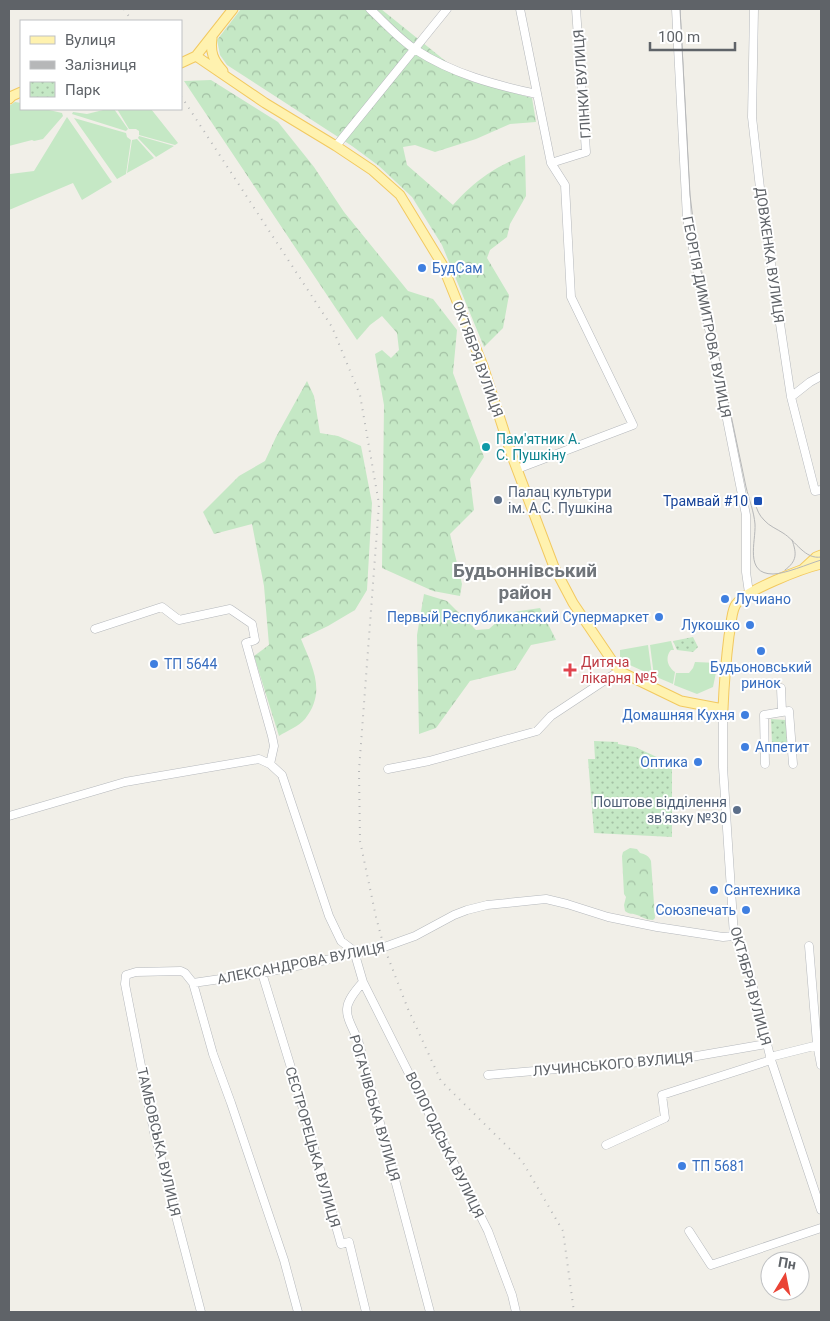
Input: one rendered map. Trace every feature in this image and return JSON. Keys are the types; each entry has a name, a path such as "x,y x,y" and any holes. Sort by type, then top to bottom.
{"main road":[{"path":"182,63 196,56 232,9"},
{"path":"212,37 210,48 213,58 231,80"},
{"name":"ОКТЯБРЯ ВУЛИЦЯ","path":"196,56 265,104 336,146 372,170 400,196 442,264 483,366 517,469 554,567 568,594 619,671"},
{"path":"9,99 20,92"},
{"path":"803,569 821,555"},
{"path":"619,671 681,701 723,709 726,663 736,604 749,593 803,569 821,564"}],"street":[{"path":"370,9 414,50 440,64 497,85 537,94"},
{"path":"336,146 447,9"},
{"path":"517,469 633,425 571,297 565,185 551,163 520,9"},
{"name":"ГЛІНКИ ВУЛИЦЯ","path":"551,163 586,152 576,9"},
{"name":"ГЕОРГІЯ ДИМИТРОВА ВУЛИЦЯ","path":"676,9 687,218 746,515 746,572 749,593"},
{"name":"ДОВЖЕНКА ВУЛИЦЯ","path":"754,9 752,117 761,197 791,397 815,491 821,490"},
{"path":"791,397 821,376"},
{"path":"95,629 162,607 179,620 230,609 252,624 255,640 246,643 274,746 270,764"},
{"path":"388,769 429,761 537,731 551,716 619,671"},
{"path":"781,688 782,712"},
{"name":"ОКТЯБРЯ ВУЛИЦЯ","path":"723,709 723,767 734,936 745,955 766,1044 821,1210"},
{"path":"765,764 764,714 789,711 793,764"},
{"path":"9,816 125,782 259,759 270,764 282,774 329,916 341,941 354,951 363,982"},
{"name":"АЛЕКСАНДРОВА ВУЛИЦЯ","path":"193,983 262,973 331,959 354,951 366,952 415,936 467,910 488,905 546,899 608,917 657,927 723,937 734,936"},
{"path":"809,946 821,1065"},
{"name":"ТАМБОВСЬКА ВУЛИЦЯ","path":"193,983 181,971 130,973 126,975 125,984 154,1132 201,1312"},
{"name":"СЕСТРОРЕЦЬКА ВУЛИЦЯ","path":"262,973 296,1084 340,1244 349,1242 366,1312"},
{"name":"РОГАЧІВСЬКА ВУЛИЦЯ","path":"363,982 351,996 346,1007 346,1013 358,1040 430,1312"},
{"name":"ВОЛОГОДСЬКА ВУЛИЦЯ","path":"363,982 488,1231 512,1295 516,1312"},
{"path":"193,983 213,1054 280,1251 298,1312"},
{"name":"ЛУЧИНСЬКОГО ВУЛИЦЯ","path":"488,1075 617,1063 668,1061 766,1044"},
{"path":"771,1059 818,1046"},
{"name":"ЛУЧИНСЬКОГО ВУЛИЦЯ","path":"606,1145 665,1118 662,1096 771,1059"},
{"path":"689,1231 711,1265 821,1228"}],"green space":[{"path":"241,9 381,9 469,80 532,98 536,122 510,124 476,139 435,152 415,145 403,147 407,165 453,205 486,175 525,155 526,196 510,224 507,237 490,250 487,258 509,295 503,328 484,347 442,245 412,197 379,166 352,146 227,65 220,55 217,40"},
{"path":"211,80 278,122 314,167 344,212 408,291 433,299 457,330 453,373 484,457 470,479 474,510 450,534 462,584 460,596 433,591 382,568 384,405 375,354 382,350 391,358 399,350 397,333 382,316 370,325 357,340 184,81"},
{"path":"15,102 20,103 20,110 49,110 62,113 63,116 43,139 9,146 9,106"},
{"path":"103,110 115,110 128,129 126,131 72,114 73,112 87,114"},
{"path":"118,110 152,110 178,143 175,145 139,135 139,131 136,129 129,129"},
{"path":"67,117 112,182 82,200 73,183 9,210 9,172 10,174 34,171"},
{"path":"74,118 126,133 127,137 131,140 126,174 117,179"},
{"path":"139,136 174,146 156,157 138,138"},
{"path":"137,139 154,158 127,173 132,140"},
{"path":"307,381 314,396 320,433 338,436 361,446 372,503 367,590 355,610 301,639 313,669 316,689 315,699 312,709 305,719 279,736 254,656 269,645 264,586 252,524 214,534 203,512 239,476 265,461"},
{"path":"424,594 447,601 476,630 489,629 507,613 540,608 556,640 531,645 515,670 470,681 436,728 419,734 417,635"},
{"path":"693,637 698,647 693,652 677,650 673,641"},
{"path":"671,641 674,650 671,650 669,653 668,661 670,667 675,672 673,684 654,676 650,645"},
{"path":"648,645 652,675 623,662 620,658 620,650"},
{"path":"695,662 718,663 713,687 697,694 674,685 676,673 689,673"},
{"path":"771,719 786,720 787,744 772,744"},
{"path":"594,741 618,742 618,744 635,747 672,764 672,837 594,833 588,759 595,759"},
{"path":"630,848 637,849 651,861 655,918 653,920 625,911 626,897 624,894 622,856 623,852"}],"tram line":[{"path":"680,9 690,195 697,252 746,487 754,515 753,548 755,563 758,569 764,573 778,574 821,560"},
{"path":"755,503 759,514 768,524 788,536 805,553 810,556 821,557"},
{"path":"785,570 795,557 792,540"}],"railway":[{"path":"124,9 131,20"},
{"path":"182,98 332,327 360,395 379,504 359,770 360,841 376,917 384,947 408,1009 441,1081 522,1161 563,1231 574,1312"}],"place":[{"name":"БудСам","path":"422,268"},
{"name":"Пам'ятник А. С. Пушкіну","path":"486,447"},
{"name":"Палац культури ім. А.С. Пушкіна","path":"498,500"},
{"name":"Трамвай #10","path":"758,501"},
{"name":"Лучиано","path":"725,599"},
{"name":"Первый Республиканский Супермаркет","path":"659,617"},
{"name":"Лукошко","path":"750,625"},
{"name":"Будьоновський ринок","path":"761,651"},
{"name":"ТП 5644","path":"154,664"},
{"name":"Дитяча лікарня №5","path":"570,670"},
{"name":"Домашняя Кухня","path":"745,715"},
{"name":"Аппетит","path":"745,747"},
{"name":"Оптика","path":"698,762"},
{"name":"Поштове відділення зв'язку №30","path":"737,810"},
{"name":"Сантехника","path":"714,890"},
{"name":"Союзпечать","path":"746,910"},
{"name":"ТП 5681","path":"682,1166"}],"district":[{"name":"Будьоннівський район","path":"525,581"}]}
